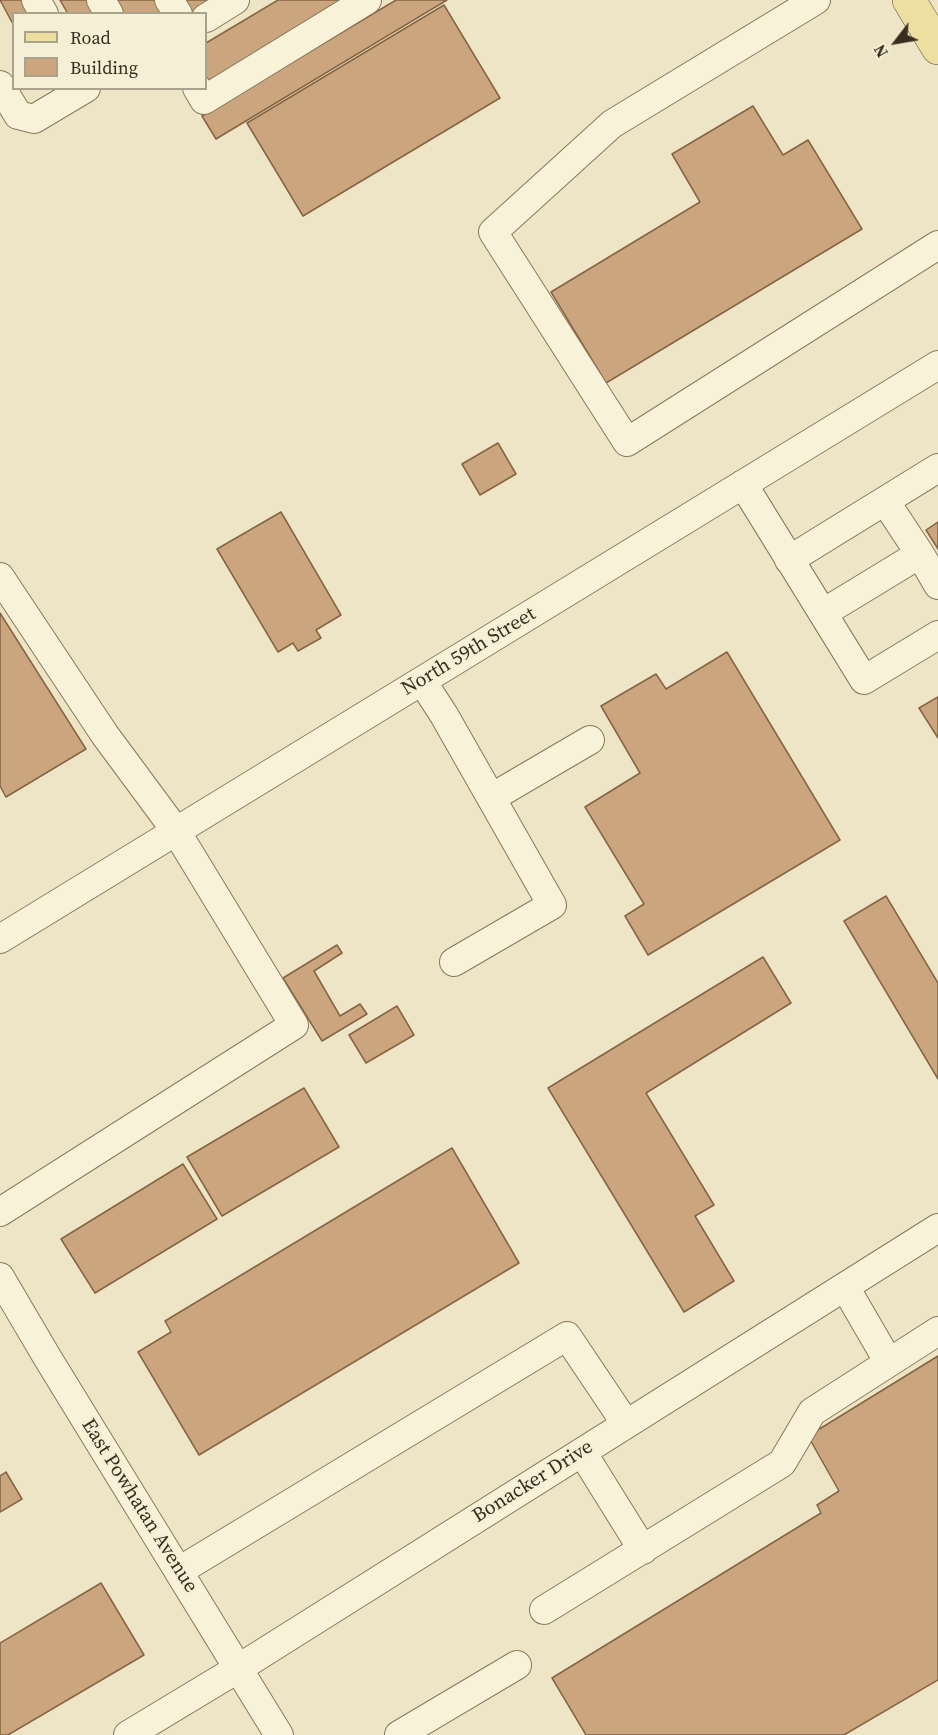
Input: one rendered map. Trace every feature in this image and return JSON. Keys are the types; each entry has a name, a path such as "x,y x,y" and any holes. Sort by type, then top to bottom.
{"main road":[{"path":"909,0 938,48"}],"street":[{"path":"198,90 204,99 367,0"},
{"path":"816,0 612,124 493,232 627,442 938,245"},
{"path":"207,17 233,1"},
{"path":"0,85 18,115 34,119 84,90"},
{"name":"North 59th Street","path":"0,939 938,365"},
{"path":"789,560 938,468"},
{"path":"743,484 864,680 938,635"},
{"path":"885,501 938,585"},
{"path":"823,613 920,554"},
{"path":"0,577 105,735 176,831 294,1025 0,1212"},
{"path":"422,681 444,715 552,905 454,962"},
{"path":"491,798 590,740"},
{"name":"Bonacker Drive","path":"128,1735 938,1228"},
{"name":"East Powhatan Avenue","path":"0,1277 46,1357 279,1735"},
{"path":"845,1287 888,1361"},
{"path":"544,1610 782,1463 812,1412 888,1361 938,1331"},
{"path":"179,1571 567,1336 626,1424"},
{"path":"582,1452 643,1550"},
{"path":"399,1735 517,1665"}],"building":[{"path":"0,0 23,0 30,12 12,12 12,22"},
{"path":"60,0 92,0 100,12 67,12"},
{"path":"115,0 157,0 164,12 122,12"},
{"path":"178,0 221,0 204,12 185,12"},
{"path":"278,0 348,0 208,82 207,42"},
{"path":"396,0 447,0 216,139 202,116"},
{"path":"444,5 500,98 303,216 247,123"},
{"path":"753,106 783,155 808,140 862,229 606,383 551,292 700,202 672,154"},
{"path":"498,443 516,474 480,495 462,464"},
{"path":"281,512 341,615 316,630 321,638 298,651 293,643 278,652 217,549"},
{"path":"938,522 938,549 926,530"},
{"path":"0,613 86,749 6,797 0,786"},
{"path":"727,652 840,840 648,955 625,916 644,904 585,807 640,773 601,706 656,674 666,689"},
{"path":"938,697 938,738 919,708"},
{"path":"886,896 938,983 938,1079 844,921"},
{"path":"337,945 342,953 314,971 340,1016 360,1004 367,1014 322,1041 283,978"},
{"path":"763,957 791,1003 646,1093 714,1205 695,1216 734,1281 684,1312 548,1088"},
{"path":"397,1006 414,1035 366,1063 349,1035"},
{"path":"304,1088 339,1147 222,1216 187,1157"},
{"path":"452,1148 519,1263 199,1455 138,1352 171,1332 165,1321"},
{"path":"183,1164 217,1219 95,1293 61,1239"},
{"path":"938,1356 938,1680 844,1735 586,1735 552,1678 821,1513 817,1505 839,1491 808,1436"},
{"path":"6,1472 22,1499 0,1512 0,1476"},
{"path":"101,1583 144,1655 8,1735 0,1735 0,1643"}]}
